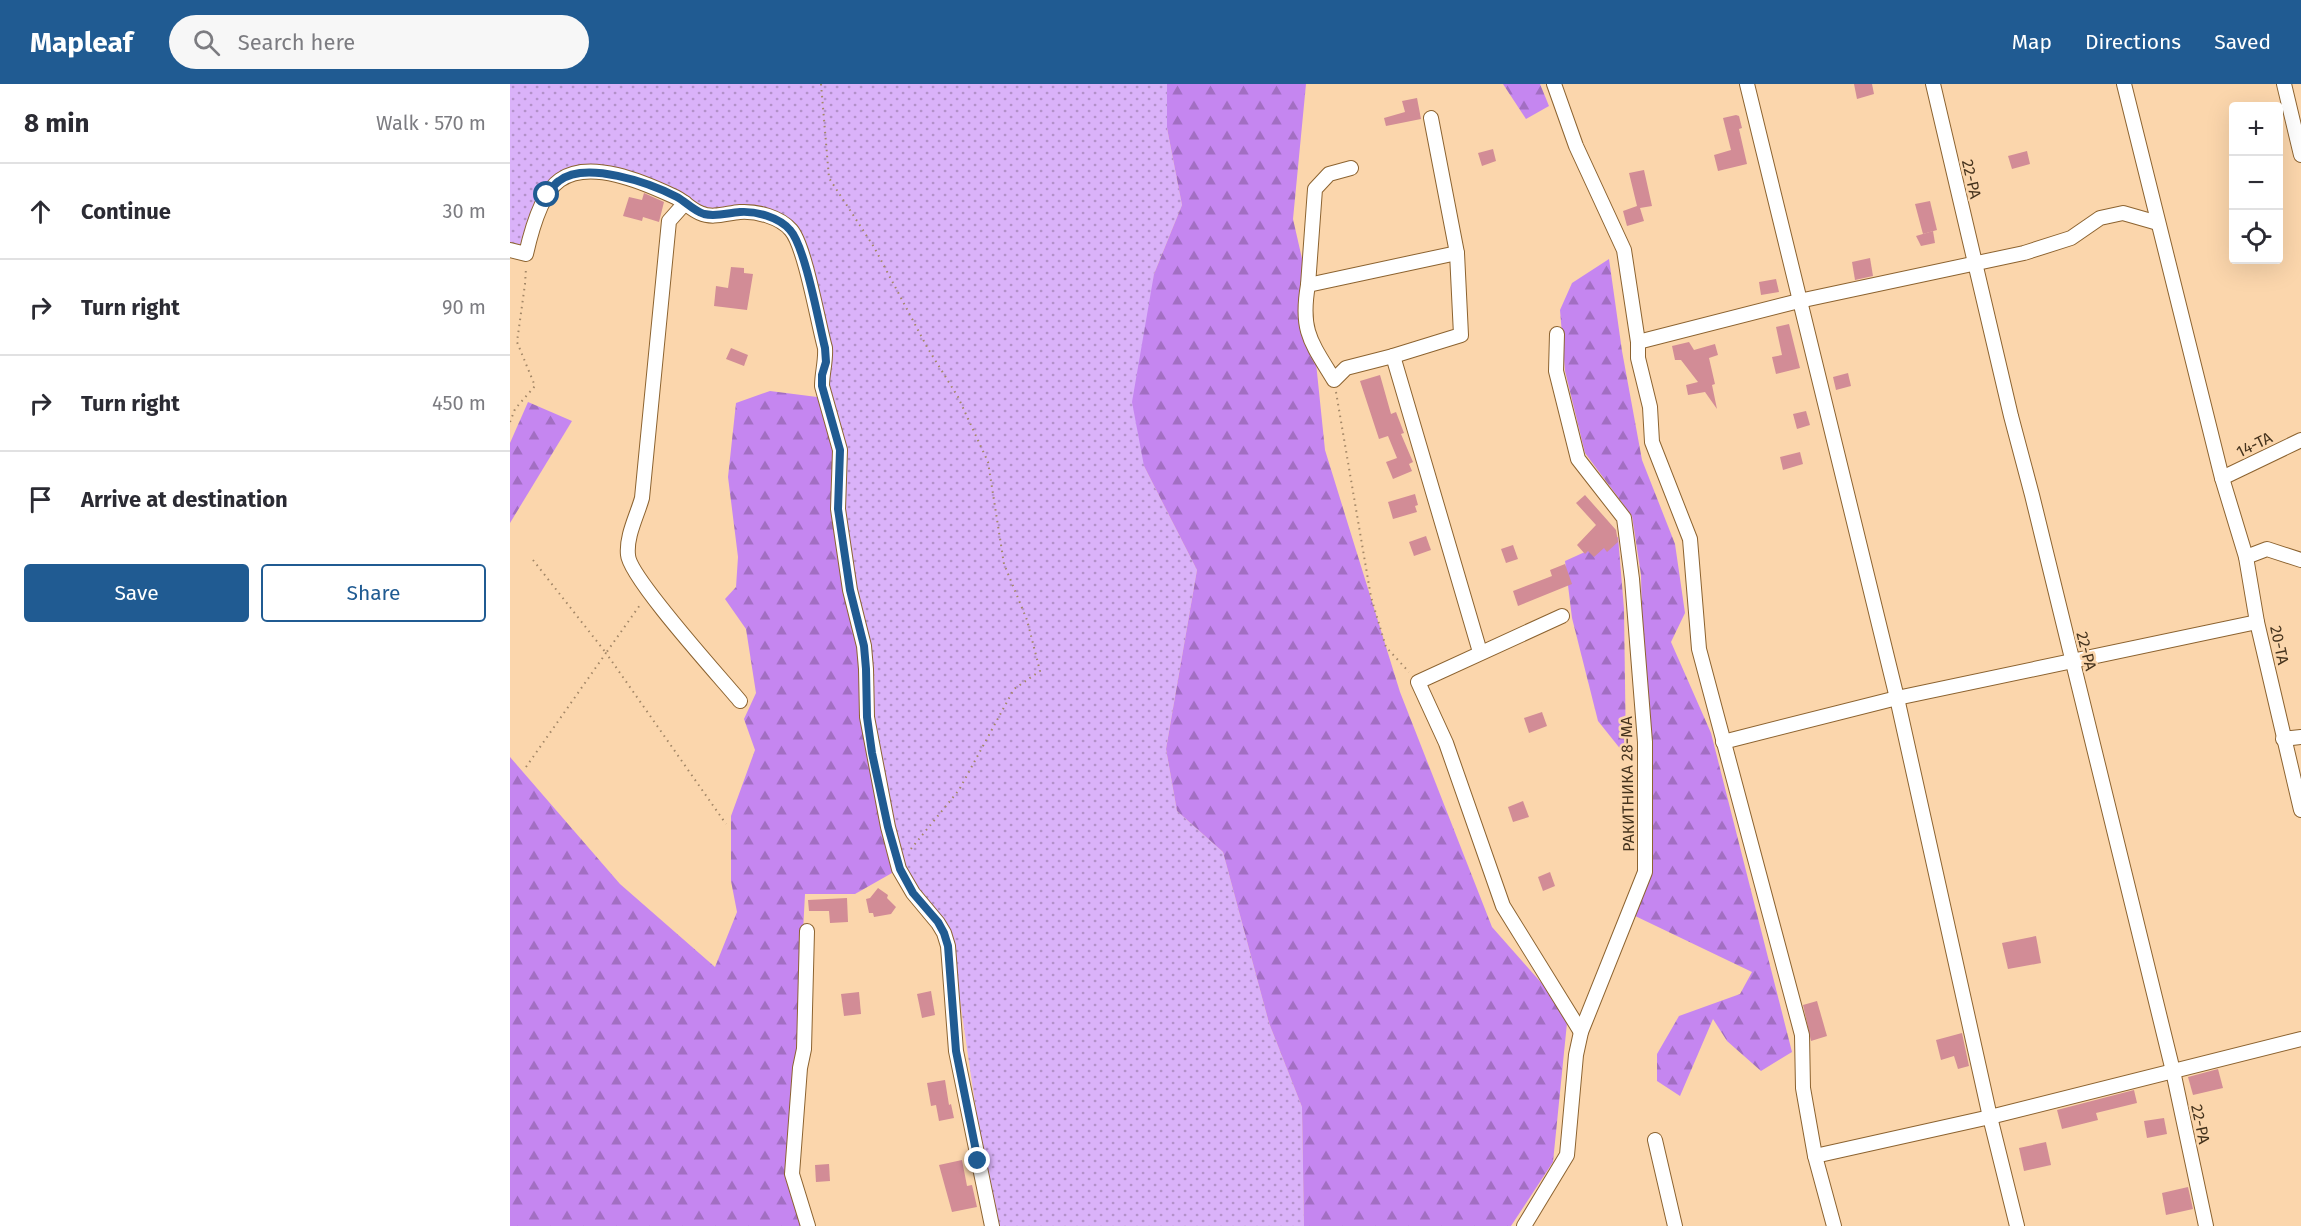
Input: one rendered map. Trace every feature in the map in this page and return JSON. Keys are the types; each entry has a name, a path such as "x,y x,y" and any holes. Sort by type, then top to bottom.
{"street":[{"path":"1554,84 1576,146 1624,250 1638,342 1638,358 1650,407 1652,442 1690,539 1699,649 1802,1035 1803,1088 1815,1156 1834,1226"},
{"path":"1747,84 1897,698 1990,1117 2017,1226"},
{"name":"22-РА","path":"1933,84 2011,416 2173,1071 2206,1226"},
{"name":"20-ТА","path":"2124,84 2222,478 2246,557 2283,739 2301,810"},
{"path":"2284,84 2301,155"},
{"path":"1351,168 1329,174 1315,189 1304,309 1310,341 1334,380 1346,368 1461,335 1457,253 1431,118"},
{"path":"510,250 526,254 533,225 547,195 558,181 569,175 586,172 619,175 675,196 700,213 712,216 740,212 758,213 778,220 791,230 800,247 825,348 826,362 822,375 822,386 838,439 838,509 850,590 864,646 868,729 888,827 900,869 913,893 938,922 948,946 956,1051 992,1226"},
{"path":"684,202 669,221 642,498 629,541 628,558 633,570 649,592 740,701"},
{"path":"1638,342 1799,301 2024,253 2071,238 2100,218 2123,213 2158,223"},
{"path":"1308,285 1457,253"},
{"name":"РАКИТНИКА 28-МА","path":"1524,1226 1567,1155 1576,1055 1581,1032 1646,872 1645,742 1632,579 1624,518 1578,459 1556,371 1557,334"},
{"path":"1393,356 1480,652"},
{"name":"14-ТА","path":"2222,478 2301,440"},
{"path":"2246,557 2267,549 2301,560"},
{"path":"1562,616 1418,682 1446,743 1503,906 1581,1032"},
{"path":"1723,742 1897,698 2258,622"},
{"path":"2283,739 2301,737"},
{"path":"807,931 804,1049 800,1068 792,1174 808,1226"},
{"path":"1815,1156 1990,1117 2301,1038"},
{"path":"1655,1140 1675,1226"}],"path":[{"path":"821,84 829,177 874,247 927,347 958,397 988,462 1004,564 1027,620 1040,671 1014,689 959,790 914,843 900,869"},
{"path":"510,422 515,409 535,386 517,342 525,284 526,254"},
{"path":"1334,380 1371,597 1386,647 1418,682"},
{"path":"533,560 606,653 726,824"},
{"path":"526,766 649,592"}],"shaded area":[{"path":"510,84 1167,84 1167,128 1182,205 1154,274 1144,466 1197,570 1166,749 1177,811 1223,852 1269,1023 1302,1107 1304,1226 998,1226 983,1158 950,932 899,869 872,753 825,398 825,348 791,230 778,220 685,203 604,172 569,175 547,195 526,254 510,250"}],"green space":[{"path":"1167,84 1306,84 1293,219 1308,285 1325,450 1400,692 1492,927 1568,1013 1553,1162 1511,1226 1304,1226 1302,1107 1269,1023 1223,852 1177,811 1166,749 1197,570 1144,466 1132,402 1154,274 1182,205 1167,128"},
{"path":"1503,84 1540,84 1549,106 1526,119"},
{"path":"1609,259 1622,351 1642,460 1675,544 1685,613 1671,642 1711,733 1792,1052 1761,1071 1727,1041 1713,1019 1680,1096 1657,1081 1657,1054 1679,1016 1740,994 1752,972 1631,914 1648,874 1641,575 1632,516 1585,453 1565,371 1560,310 1572,283"},
{"path":"770,391 825,398 840,450 838,509 899,869 855,894 805,894 790,1176 806,1226 510,1226 510,757 620,884 715,967 737,912 731,881 731,816 755,750 744,719 756,693 746,629 725,599 736,587 738,557 728,477 736,403"},
{"path":"528,402 572,421 510,523 510,443"},
{"path":"1618,537 1624,609 1626,756 1598,721 1572,618 1565,561"}],"building":[{"path":"1854,84 1872,84 1874,94 1857,99"},
{"path":"1417,98 1421,119 1386,126 1384,118 1405,112 1402,101"},
{"path":"1739,116 1742,128 1739,129 1747,164 1718,171 1714,155 1731,150 1723,118"},
{"path":"1493,149 1496,161 1482,166 1478,153"},
{"path":"2027,151 2030,164 2012,169 2008,156"},
{"path":"1644,170 1652,206 1640,208 1644,221 1627,226 1623,211 1637,206 1629,173"},
{"path":"644,193 664,202 659,222 643,217 642,221 623,216 629,197 642,200"},
{"path":"1930,201 1937,230 1923,234 1915,204"},
{"path":"1933,231 1935,243 1921,246 1916,236"},
{"path":"1870,258 1873,276 1855,280 1852,262"},
{"path":"731,267 744,268 744,273 753,274 747,310 714,306 716,286 728,288"},
{"path":"1776,279 1779,292 1761,295 1759,282"},
{"path":"1789,324 1800,368 1776,374 1772,357 1782,355 1776,327"},
{"path":"1689,342 1694,350 1715,344 1718,355 1709,358 1715,384 1712,385 1717,409 1705,392 1688,395 1686,385 1698,382 1681,360 1675,360 1672,346"},
{"path":"731,348 748,355 744,366 726,359"},
{"path":"1848,373 1851,386 1836,390 1833,377"},
{"path":"1380,375 1391,414 1396,412 1404,433 1401,434 1413,462 1409,464 1412,471 1393,479 1386,462 1397,458 1388,436 1379,439 1360,381"},
{"path":"1806,411 1810,425 1797,429 1793,414"},
{"path":"1800,452 1803,464 1783,470 1780,457"},
{"path":"1415,494 1417,512 1393,519 1388,502"},
{"path":"1585,495 1616,530 1618,542 1607,552 1604,548 1594,557 1588,551 1585,554 1577,545 1596,525 1576,503"},
{"path":"1426,536 1431,550 1414,556 1409,542"},
{"path":"1513,545 1518,559 1506,563 1501,549"},
{"path":"1565,564 1572,584 1518,606 1513,591 1552,576 1550,570"},
{"path":"1542,712 1547,726 1529,733 1524,718"},
{"path":"1523,801 1529,817 1513,822 1508,807"},
{"path":"1550,872 1555,886 1543,891 1538,877"},
{"path":"878,888 888,895 887,898 896,907 891,914 874,917 873,913 869,913 866,899 870,898"},
{"path":"847,898 848,922 830,923 829,911 809,911 808,900"},
{"path":"2036,936 2041,963 2008,969 2002,943"},
{"path":"931,991 935,1015 922,1018 917,994"},
{"path":"859,992 861,1014 844,1016 841,994"},
{"path":"1817,1001 1827,1036 1811,1041 1803,1005"},
{"path":"1962,1033 1969,1066 1958,1069 1954,1056 1941,1060 1936,1040"},
{"path":"2218,1069 2223,1088 2193,1095 2188,1077"},
{"path":"945,1080 949,1105 951,1104 954,1118 939,1121 936,1105 931,1106 927,1083"},
{"path":"2134,1090 2137,1103 2096,1113 2098,1120 2062,1129 2057,1110"},
{"path":"2164,1118 2167,1134 2147,1138 2144,1121"},
{"path":"2046,1142 2051,1165 2024,1171 2019,1148"},
{"path":"962,1160 967,1186 972,1185 977,1207 952,1212 939,1165"},
{"path":"829,1164 830,1181 816,1182 815,1165"},
{"path":"2188,1187 2193,1209 2166,1215 2162,1193"}],"route":[{"path":"547,195 558,181 569,175 586,172 619,175 675,196 700,213 712,216 740,212 758,213 778,220 791,230 800,247 825,348 826,362 822,375 822,386 840,450 838,509 850,590 858,630 864,646 867,717 872,753 888,827 900,869 913,893 938,922 948,946 956,1051 978,1161"}]}
